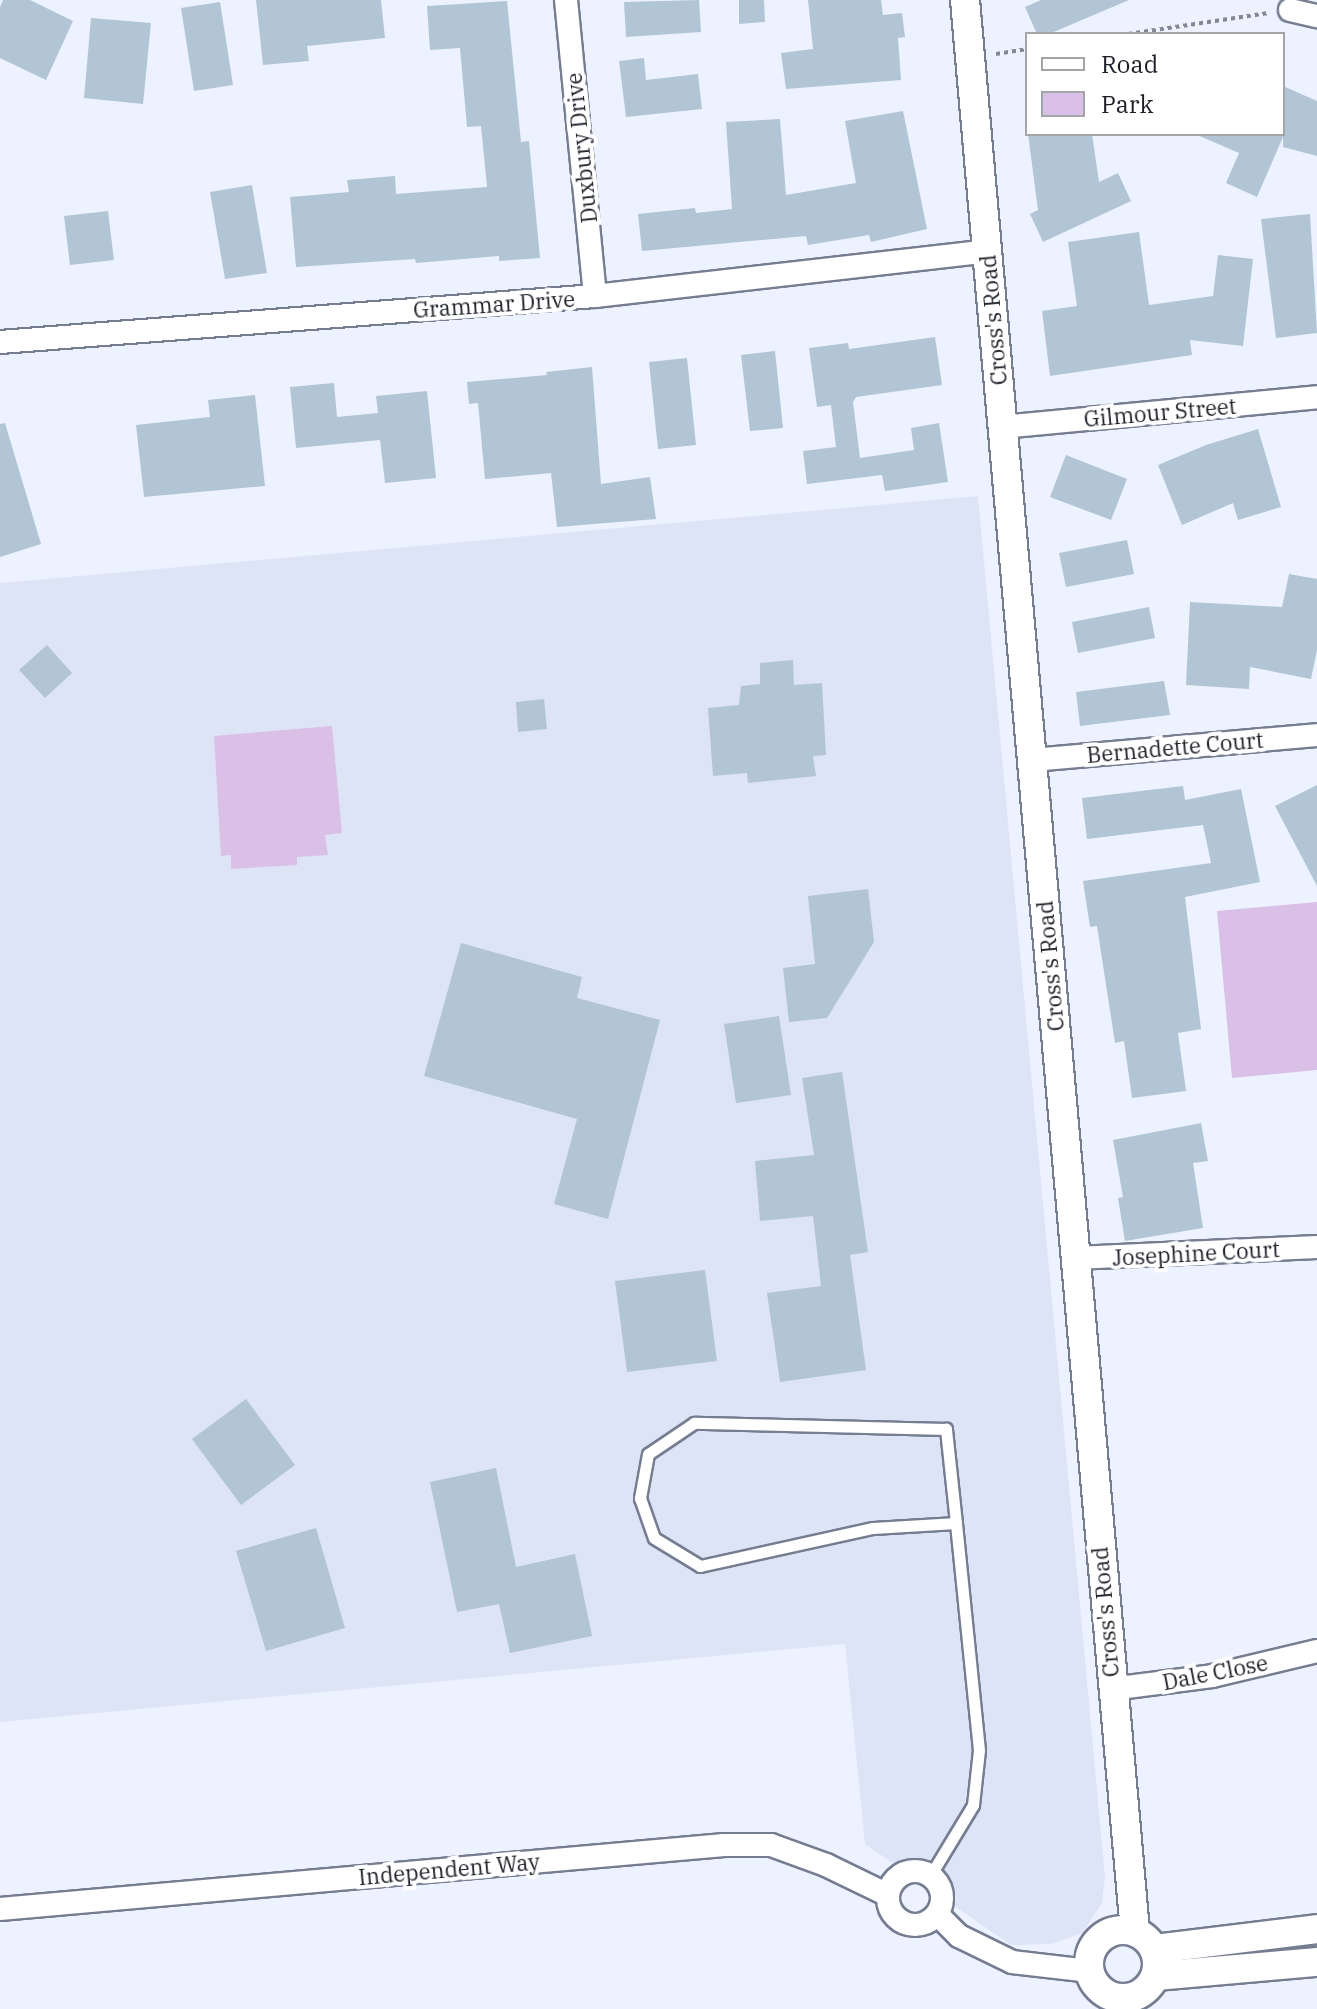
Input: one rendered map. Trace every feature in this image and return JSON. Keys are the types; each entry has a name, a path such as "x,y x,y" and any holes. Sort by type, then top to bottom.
{"street":[{"name":"Duxbury Drive","path":"566,0 595,296"},
{"name":"Cross's Road","path":"965,0 1111,1689 1149,1952"},
{"path":"1290,10 1317,16"},
{"name":"Grammar Drive","path":"0,342 595,296 987,251"},
{"name":"Gilmour Street","path":"1002,427 1317,397"},
{"name":"Bernadette Court","path":"1032,760 1317,735"},
{"name":"Josephine Court","path":"1075,1258 1317,1247"},
{"name":"Dale Close","path":"1111,1689 1212,1676 1317,1651"},
{"name":"Independent Way","path":"0,1909 724,1845 771,1845 826,1865 888,1895"},
{"path":"914,1871 930,1876 941,1891 937,1914 931,1920 910,1925 892,1913 888,1895 890,1886 904,1873 914,1871"},
{"path":"937,1914 959,1936 1012,1962 1090,1971"},
{"path":"1149,1952 1317,1929"},
{"path":"1149,1952 1150,1986 1136,2003 1112,1996 1095,1983 1090,1971 1090,1959 1097,1942 1117,1930 1149,1952 1317,1962"}],"lane":[{"path":"930,1876 973,1805 979,1750 956,1523 946,1429 694,1423 648,1454 640,1498 654,1538 700,1566 873,1528 956,1523"}],"path":[{"path":"1142,32 1290,10"},
{"path":"970,57 1025,49"}],"shaded area":[{"path":"978,496 1105,1877 1102,1903 1082,1933 1052,1944 1011,1945 865,1844 845,1644 0,1722 0,583"}],"green space":[{"path":"332,726 342,833 325,835 328,855 297,857 297,865 231,869 231,855 221,856 214,736"},
{"path":"1317,902 1317,1070 1232,1078 1217,911"}],"building":[{"path":"3,0 30,0 73,21 46,80 0,58 0,7"},
{"path":"256,0 381,0 385,38 307,46 309,61 263,65"},
{"path":"699,0 701,32 626,37 624,2"},
{"path":"739,0 764,0 765,22 739,24"},
{"path":"808,0 881,0 883,15 902,13 905,37 898,38 901,80 786,89 781,53 813,49"},
{"path":"1041,0 1129,0 1054,32 1036,32 1025,7"},
{"path":"507,1 521,142 529,141 540,258 499,261 499,256 416,263 415,259 296,267 290,197 349,192 347,180 395,176 396,194 487,187 481,126 467,127 460,48 430,50 427,6"},
{"path":"220,2 233,85 194,91 181,8"},
{"path":"91,18 151,23 143,104 84,98"},
{"path":"644,58 646,80 698,74 702,109 626,117 619,61"},
{"path":"1285,87 1317,101 1317,156 1283,147 1283,137 1257,197 1226,183 1239,153 1200,136 1285,136"},
{"path":"903,111 927,229 871,242 869,235 808,245 806,236 642,251 638,214 695,208 696,213 732,209 726,122 780,119 786,195 856,183 845,121"},
{"path":"1028,136 1092,136 1099,182 1118,173 1131,201 1043,242 1030,214 1038,210"},
{"path":"252,185 267,273 225,279 210,192"},
{"path":"108,211 114,260 70,265 64,216"},
{"path":"1310,214 1317,333 1276,338 1261,219"},
{"path":"1139,232 1149,305 1213,296 1218,255 1253,259 1243,346 1190,340 1192,355 1050,376 1042,311 1077,306 1068,242"},
{"path":"935,337 942,385 856,397 853,402 860,458 914,450 911,428 939,423 948,482 885,491 882,475 807,484 803,451 836,447 831,405 817,407 809,348 848,343 849,349"},
{"path":"775,351 783,428 750,431 741,355"},
{"path":"687,358 696,445 658,449 649,362"},
{"path":"592,367 601,484 650,477 656,519 557,527 551,473 485,479 478,403 469,404 467,382 547,375 546,372"},
{"path":"334,383 337,417 378,413 376,396 427,391 436,478 385,483 380,440 296,448 290,387"},
{"path":"255,395 265,486 144,497 136,425 210,417 208,400"},
{"path":"5,423 41,544 0,557 0,424"},
{"path":"1258,429 1281,507 1238,520 1233,503 1182,525 1158,465 1206,445"},
{"path":"1066,455 1127,479 1111,520 1050,497"},
{"path":"1127,540 1134,574 1066,587 1059,553"},
{"path":"1289,574 1317,579 1317,650 1311,679 1250,667 1249,689 1186,685 1190,602 1282,607"},
{"path":"1149,607 1155,638 1078,653 1072,622"},
{"path":"47,645 72,673 45,698 19,670"},
{"path":"793,660 794,685 822,683 826,755 813,756 816,776 748,783 747,773 713,776 708,708 739,705 741,686 760,684 760,663"},
{"path":"1164,681 1170,715 1080,726 1076,692"},
{"path":"544,699 547,729 518,732 516,702"},
{"path":"1317,785 1317,886 1275,806"},
{"path":"1183,786 1185,800 1241,789 1260,882 1185,897 1201,1029 1178,1033 1186,1091 1132,1098 1124,1041 1115,1043 1097,926 1090,927 1083,881 1211,863 1203,825 1087,839 1082,798"},
{"path":"868,889 874,942 827,1018 789,1022 783,968 815,964 808,896"},
{"path":"461,943 582,977 577,998 660,1020 608,1219 554,1204 577,1119 424,1076"},
{"path":"779,1016 791,1095 736,1103 724,1024"},
{"path":"842,1072 868,1252 850,1255 866,1370 780,1382 767,1293 821,1286 813,1216 760,1221 755,1161 814,1155 802,1078"},
{"path":"1201,1123 1208,1161 1193,1163 1203,1228 1125,1241 1118,1198 1123,1197 1113,1140"},
{"path":"705,1270 717,1361 627,1372 615,1281"},
{"path":"246,1399 295,1465 241,1505 192,1439"},
{"path":"496,1468 516,1567 575,1554 592,1636 510,1653 499,1604 457,1612 430,1482"},
{"path":"316,1528 345,1628 266,1651 236,1551"}]}
